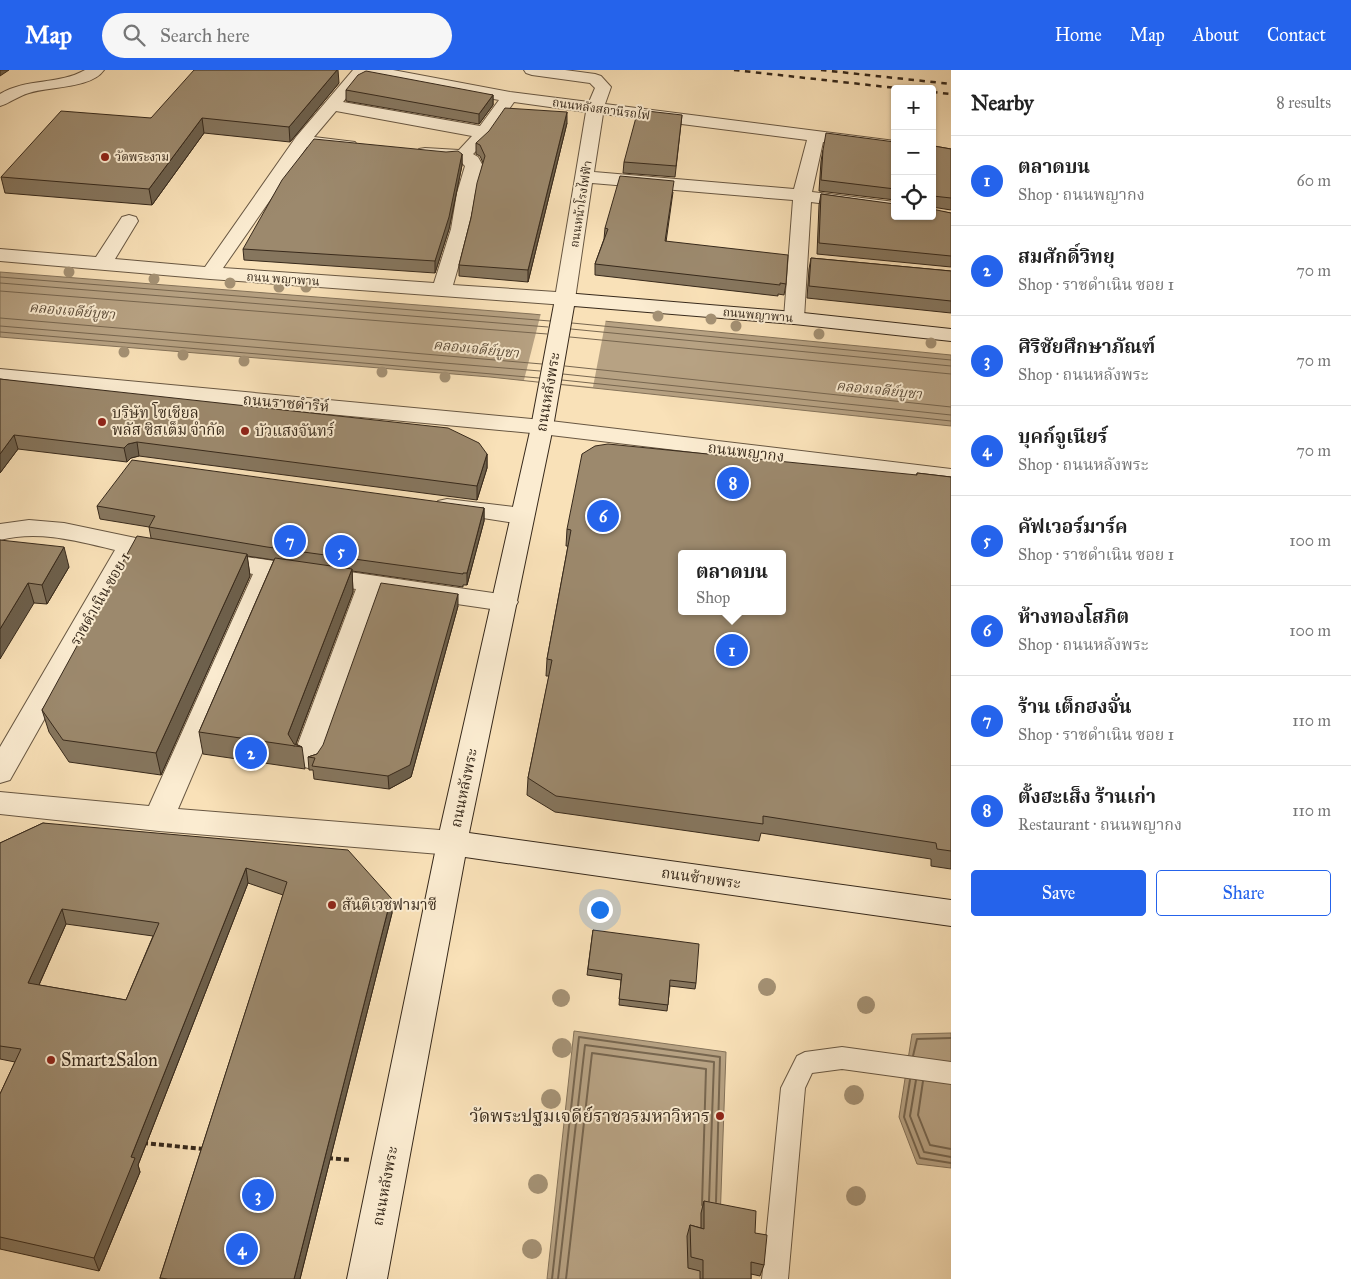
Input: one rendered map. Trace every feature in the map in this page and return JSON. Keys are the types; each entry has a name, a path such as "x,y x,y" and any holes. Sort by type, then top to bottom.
{"street":[{"path":"0,101 11,94 31,86 75,79 89,75 96,70"},
{"path":"210,273 302,141 361,70"},
{"name":"ถนนหลังสถานีรถไฟ","path":"368,70 510,97 891,146"},
{"name":"ถนนหน้าโรงไฟฟ้า","path":"532,70 595,79 603,87 595,109 586,177 564,305"},
{"path":"463,155 481,136 510,97"},
{"path":"332,104 476,130 481,136"},
{"path":"794,318 808,261 802,195 816,137"},
{"path":"302,141 369,148"},
{"path":"407,152 463,155 472,160 474,166 466,193 460,229 442,290"},
{"path":"586,177 678,182 802,195 891,207"},
{"path":"102,264 129,221"},
{"name":"ถนน พญาพาน","path":"0,255 442,290 564,305"},
{"name":"ถนนพญาพาน","path":"564,305 794,318 951,335"},
{"name":"ถนนหลังพระ","path":"367,1279 452,843 542,427 564,305"},
{"name":"ถนนราชดำริห์","path":"0,376 542,427"},
{"name":"ถนนพญากง","path":"542,427 951,476"},
{"path":"424,503 522,516"},
{"path":"0,532 35,527 130,546"},
{"name":"ราชดำเนิน ซอย 1","path":"0,772 130,546 268,569 505,602"},
{"path":"160,819 268,569"},
{"path":"308,757 371,583"},
{"name":"ถนนซ้ายพระ","path":"0,803 160,819 452,843 951,914"}],"lane":[{"path":"775,1279 794,1088 805,1063 842,1058 951,1073"}],"path":[{"path":"140,1143 212,1149"},
{"path":"321,1158 390,1163"}],"water":[{"name":"คลองเจดีย์บูชา","path":"0,272 532,314 951,355 951,426 490,377 0,337"},
{"path":"574,1031 726,1052 718,1279 547,1279"},
{"path":"951,1033 951,1168 917,1164 899,1117 912,1034"}],"pier":[{"path":"541,313 606,319 593,387 524,380"}],"building":[{"path":"194,70 337,70 289,127 202,118 149,189 1,177 61,111 151,118"},
{"path":"366,71 493,95 479,114 346,90 358,75"},
{"path":"505,108 567,112 528,270 459,265 471,218 477,183 485,156 480,145 476,143 489,131"},
{"path":"638,110 682,115 676,166 624,162"},
{"path":"826,133 891,141 891,189 821,180"},
{"path":"314,139 446,152 458,151 462,154 449,217 435,261 243,249 282,180"},
{"path":"936,146 951,149 951,198 936,196"},
{"path":"620,176 674,181 665,241 788,255 786,284 780,283 780,285 595,264 608,229 605,228"},
{"path":"821,194 891,203 891,220 936,220 936,210 951,213 951,256 819,243"},
{"path":"811,258 951,271 951,301 809,286"},
{"path":"0,379 448,428 479,443 487,454 477,486 137,442 128,444 124,448 14,435 0,454"},
{"path":"608,444 951,477 951,851 937,849 936,843 763,816 763,824 556,796 528,778 552,660 547,659 571,530 567,529 582,454 595,446"},
{"path":"132,460 484,508 467,573 463,574 267,547 149,527 155,516 97,506"},
{"path":"137,536 247,554 156,753 63,740 42,710"},
{"path":"0,540 64,547 42,585 28,583 0,629"},
{"path":"275,558 352,569 288,734 294,744 302,747 199,732"},
{"path":"381,583 458,594 410,765 388,776 312,766 315,758 308,757 317,754 323,745"},
{"path":"43,823 348,850 391,898 294,1279 160,1278 287,882 246,868 131,1157 135,1158 94,1258 0,1237 0,1094 21,1049 0,1046 0,843","holes":["62,909 159,923 126,1000 28,983"]},
{"path":"593,930 699,944 696,983 670,980 668,1005 619,999 622,974 588,969"},
{"path":"704,1201 756,1211 755,1233 767,1235 764,1265 751,1262 751,1279 703,1279 703,1260 691,1257 690,1225 704,1229"}],"railway":[{"path":"734,70 891,87"},
{"path":"821,70 951,84"},
{"path":"936,92 951,94"}],"place":[{"name":"วัดพระงาม","path":"105,157"},
{"name":"บริษัท โซเชียล พลัส ซิสเต็ม จำกัด","path":"102,422"},
{"name":"บัวแสงจันทร์","path":"245,431"},
{"name":"ตั้งฮะเส็ง ร้านเก่า","path":"733,483"},
{"name":"ห้างทองโสภิต","path":"603,516"},
{"name":"ร้าน เต็กฮงจั่น","path":"290,541"},
{"name":"คัฟเวอร์มาร์ค","path":"341,551"},
{"name":"ตลาดบน","path":"732,650"},
{"name":"สมศักดิ์วิทยุ","path":"251,753"},
{"name":"สันติเวชฟามาซี","path":"332,905"},
{"name":"Smart2Salon","path":"51,1060"},
{"name":"วัดพระปฐมเจดีย์ราชวรมหาวิหาร","path":"720,1116"},
{"name":"ศิริชัยศึกษาภัณฑ์","path":"258,1195"},
{"name":"บุคก์จูเนียร์","path":"242,1249"}]}
